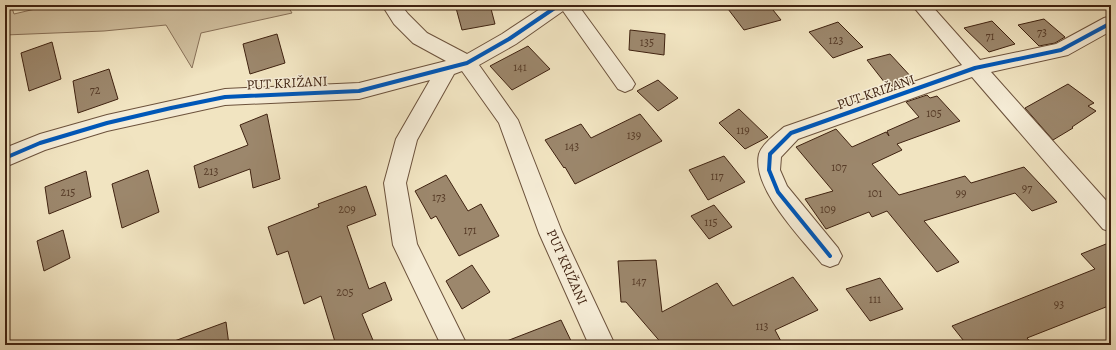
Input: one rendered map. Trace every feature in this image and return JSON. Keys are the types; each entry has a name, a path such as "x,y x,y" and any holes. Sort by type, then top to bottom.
{"street":[{"name":"PUT KRIŽANI","path":"391,5 401,19 420,38 457,65 508,120 551,233 602,345"},
{"name":"PUT KRIŽANI","path":"5,158 40,143 107,123 171,108 225,98 359,91 457,65 509,39 559,5"},
{"path":"568,5 625,84"},
{"path":"921,5 1111,222"},
{"name":"PUT KRIŽANI","path":"830,256 778,192 769,170 770,154 791,133 975,68 1061,50 1111,23"},
{"path":"454,345 405,245 395,183 407,139 457,65"}],"shaded area":[{"path":"5,5 11,5 14,14 52,5 287,5 292,13 201,33 192,68 166,25 104,31 5,35"}],"building":[{"path":"490,5 495,24 462,30 456,8"},
{"path":"725,5 769,5 781,20 744,30"},
{"path":"1044,19 1065,37 1055,43 1039,46 1018,25"},
{"path":"992,21 1015,44 989,52 964,28"},
{"path":"838,22 863,47 833,58 809,32"},
{"path":"630,30 665,34 664,55 629,50"},
{"path":"277,34 285,63 250,74 243,44"},
{"path":"52,42 61,79 29,91 21,53"},
{"path":"528,46 550,69 512,90 490,66"},
{"path":"890,54 914,80 893,87 888,82 885,83 867,60"},
{"path":"109,69 118,99 78,113 73,81"},
{"path":"658,80 678,98 658,111 637,91"},
{"path":"1068,84 1094,103 1088,106 1096,111 1072,127 1073,128 1053,140 1025,108"},
{"path":"927,95 930,98 937,96 960,121 897,144 902,150 872,164 899,195 965,176 971,183 1024,167 1057,202 1032,211 1015,193 924,221 959,262 937,272 887,211 872,217 869,212 826,229 805,199 833,191 796,147 836,129 852,147 886,132 889,136 887,131 919,117 906,102"},
{"path":"739,109 768,137 745,149 719,123"},
{"path":"267,114 280,179 253,188 250,169 199,188 194,166 248,145 240,125"},
{"path":"640,114 662,141 575,184 565,167 564,168 545,140 581,124 591,138"},
{"path":"724,156 745,182 708,200 689,170"},
{"path":"148,170 159,212 122,228 112,184"},
{"path":"86,171 91,197 49,214 45,187"},
{"path":"446,175 468,211 481,204 499,236 459,256 436,216 431,219 415,191"},
{"path":"366,186 376,215 347,226 369,289 385,282 392,300 362,314 375,345 336,345 321,296 304,304 288,251 277,255 268,227 319,207 318,204"},
{"path":"714,205 732,227 709,239 691,216"},
{"path":"63,230 70,258 44,271 37,241"},
{"path":"1111,242 1111,305 1027,338 1033,345 967,345 952,326 1095,269 1081,254"},
{"path":"656,260 662,312 717,283 733,306 793,277 818,310 775,330 783,345 663,345 626,302 621,302 618,261"},
{"path":"472,265 490,292 462,309 446,281"},
{"path":"880,278 903,309 870,321 846,289"},
{"path":"561,320 573,345 499,344"},
{"path":"226,322 229,345 169,345 169,343"}],"cycle path":[{"path":"5,158 40,143 107,123 171,108 225,97 359,91 467,63 509,39 559,5"},
{"path":"830,256 778,192 769,170 770,154 791,133 975,68 1061,50 1111,23"}]}
